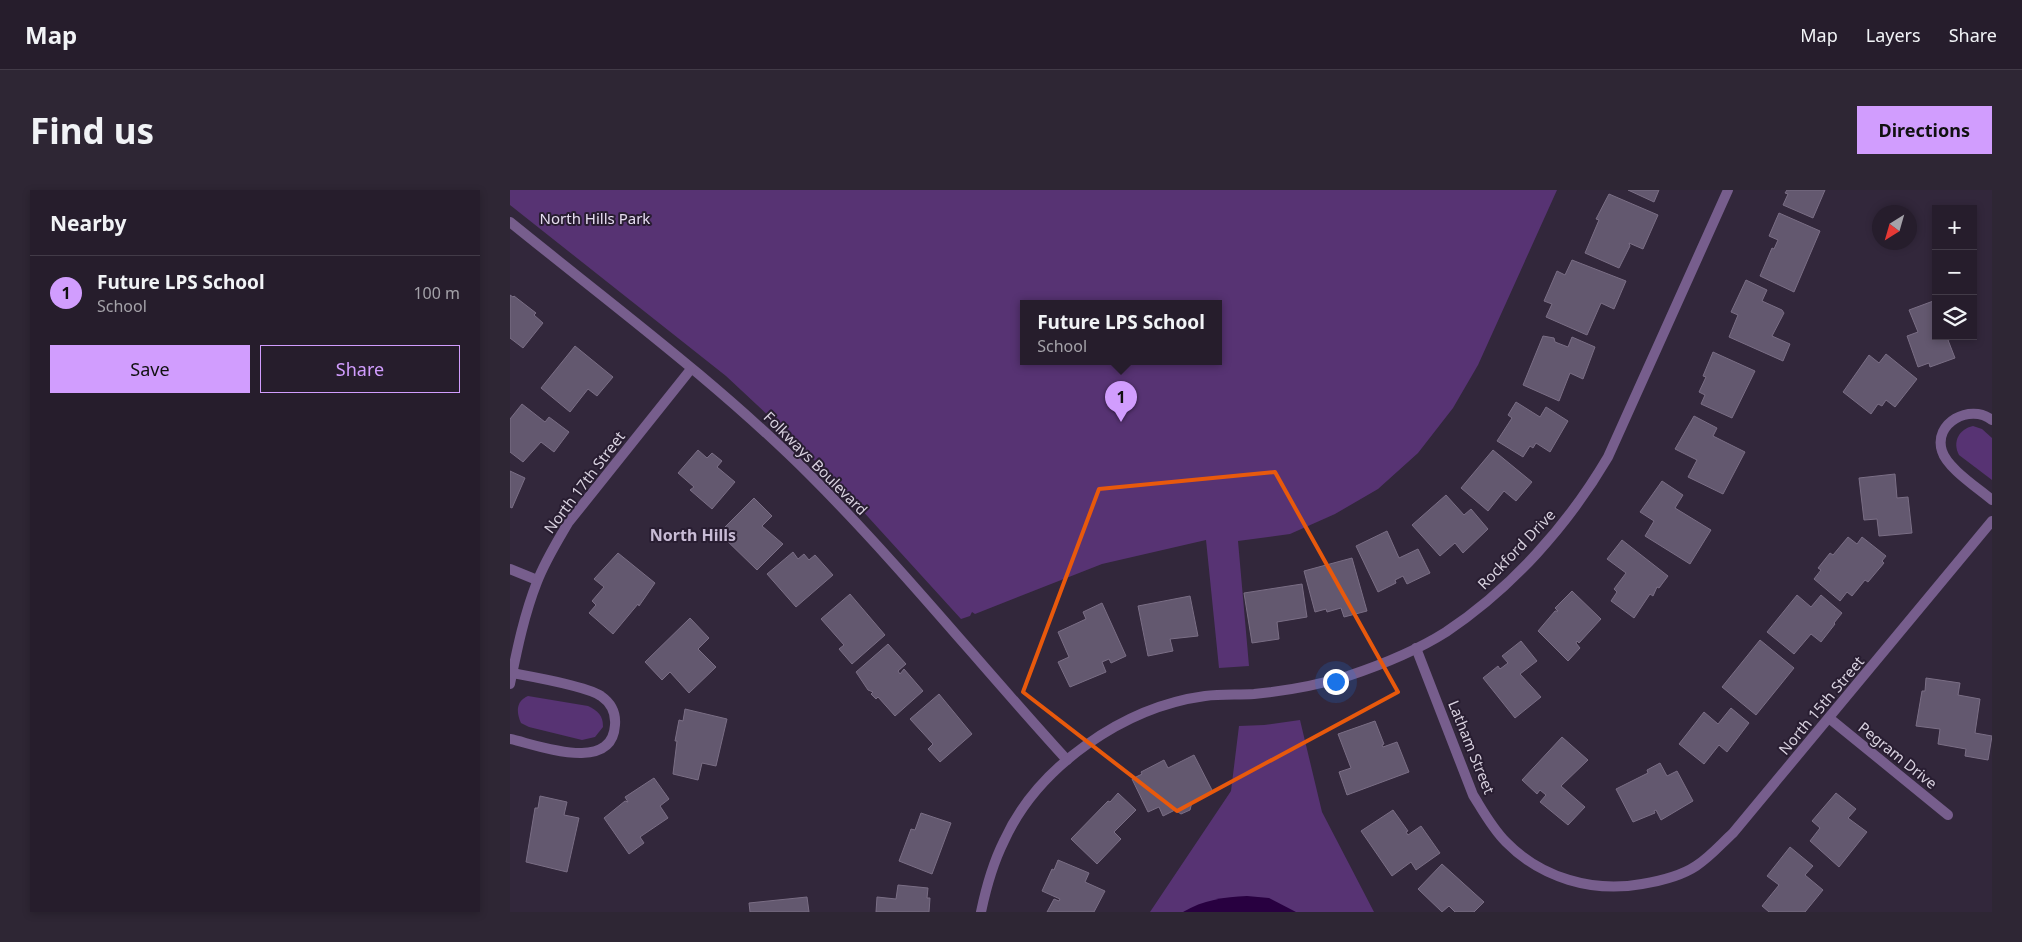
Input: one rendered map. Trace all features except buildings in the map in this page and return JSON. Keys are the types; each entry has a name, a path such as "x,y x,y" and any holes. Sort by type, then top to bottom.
{"street":[{"name":"Rockford Drive","path":"981,912 992,871 1004,840 1022,809 1066,760 1117,725 1156,708 1204,696 1274,692 1348,676 1416,648 1459,622 1509,582 1560,525 1592,483 1624,424 1728,190"},
{"name":"Folkways Boulevard","path":"510,222 691,369 770,437 824,490 1066,760"},
{"name":"North 17th Street","path":"510,684 537,580 568,524 691,369"},
{"path":"1992,420 1977,413 1964,414 1946,428 1941,439 1942,451 1948,462 1992,500"},
{"name":"North 15th Street","path":"1653,882 1695,867 1714,852 1754,808 1992,521"},
{"path":"510,569 537,580"},
{"name":"Latham Street","path":"1416,648 1474,795 1490,822 1506,842 1533,864 1548,872 1578,883 1624,887 1653,882"},
{"path":"510,738 578,754 593,753 603,748 612,737 615,727 615,715 610,704 601,696 588,691 512,673"},
{"name":"Pegram Drive","path":"1829,718 1948,815"}],"highlighted area":[{"path":"1275,472 1398,692 1177,811 1023,692 1099,489"}],"green space":[{"name":"North Hills Park","path":"510,190 1557,190 1478,365 1453,408 1418,453 1378,489 1335,514 1290,534 1238,541 1249,666 1219,668 1206,540 1102,564 975,614 972,612 970,616 961,619 839,485 726,376 510,205"},
{"path":"1973,426 1982,429 1992,438 1992,480 1959,455 1957,450 1958,437 1964,430"},
{"path":"528,696 588,706 599,714 603,727 595,737 582,740 529,727 521,723 518,715 519,704"},
{"path":"1300,720 1322,812 1374,912 1150,912 1231,791 1239,726"}],"shaded area":[{"path":"1247,896 1269,898 1296,912 1183,912 1214,900"}],"place":[{"name":"Future LPS School","path":"1121,422"}],"district":[{"name":"North Hills","path":"693,535"}]}
